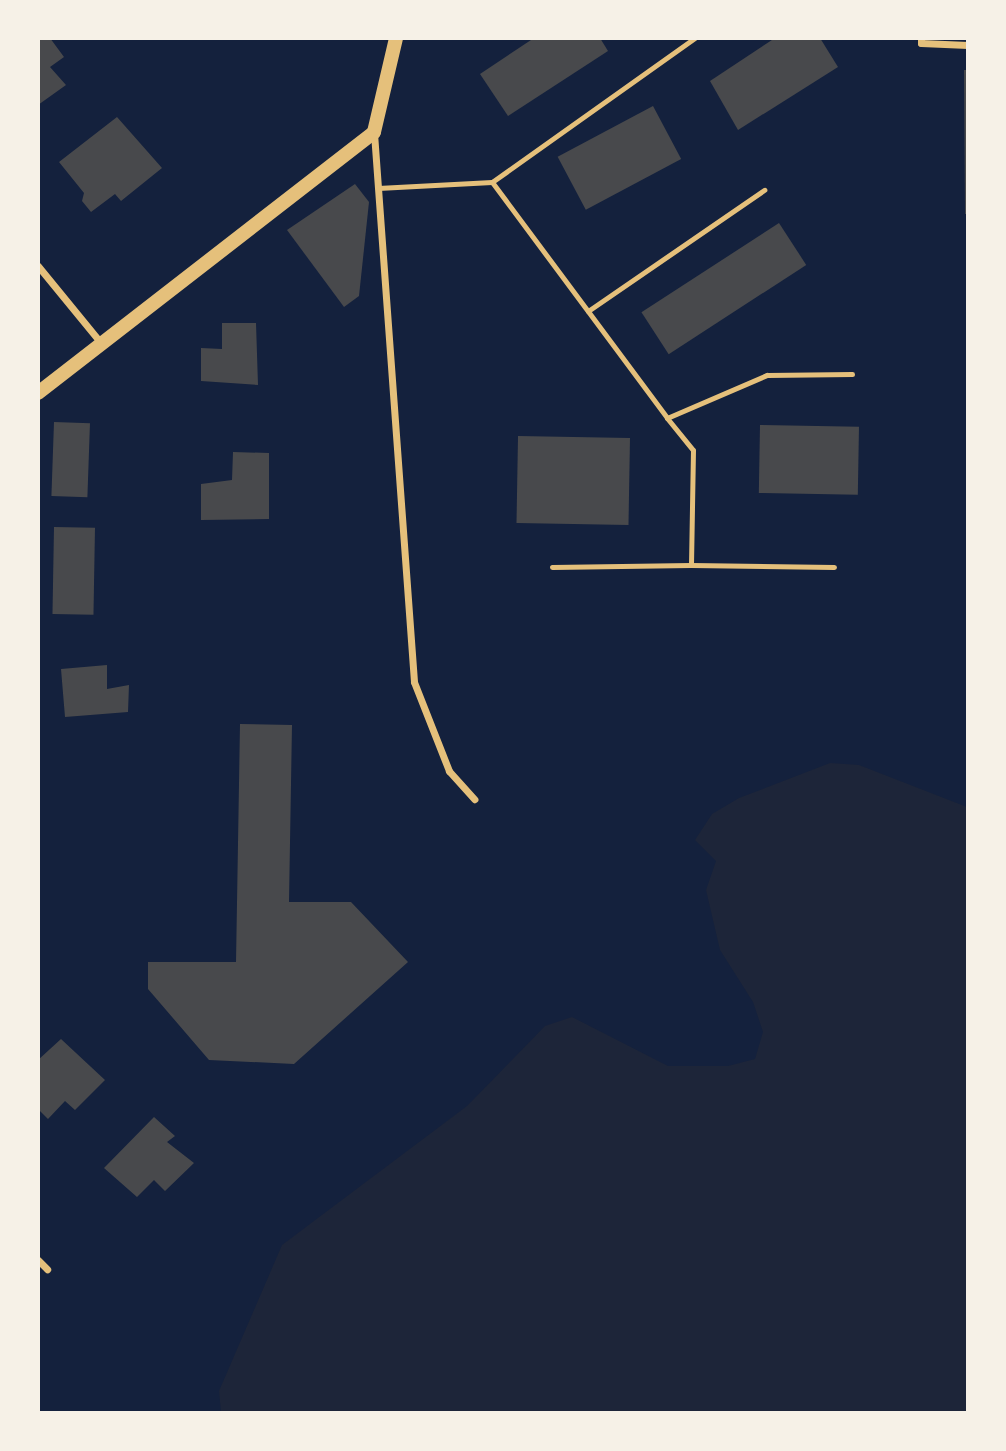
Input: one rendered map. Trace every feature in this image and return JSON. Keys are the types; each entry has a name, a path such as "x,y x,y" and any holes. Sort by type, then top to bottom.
{"main road":[{"path":"38,393 374,132 396,38"}],"street":[{"path":"921,38 921,43 968,45"},
{"path":"374,132 414,682 449,771 474,799"},
{"path":"38,267 102,344"},
{"path":"38,1260 47,1269"}],"lane":[{"path":"378,188 492,182 695,38"},
{"path":"492,182 693,450 691,565"},
{"path":"588,311 764,190"},
{"path":"667,418 767,375 852,374"},
{"path":"552,567 834,567"}],"shaded area":[{"path":"830,763 859,765 967,807 967,1412 221,1412 219,1391 282,1245 467,1106 545,1026 572,1017 668,1066 728,1066 755,1059 763,1032 753,1002 720,950 706,890 716,861 695,840 712,814 739,798"}],"building":[{"path":"38,38 50,38 64,57 50,67 66,85 38,105"},
{"path":"534,38 600,38 608,51 508,116 480,74"},
{"path":"775,38 820,38 838,67 738,130 710,81"},
{"path":"964,70 968,70 968,214 965,214"},
{"path":"653,106 681,159 586,210 558,157"},
{"path":"117,117 162,168 121,201 115,194 91,212 82,201 84,193 59,162"},
{"path":"355,184 369,202 359,296 344,307 287,230"},
{"path":"779,223 806,265 669,354 641,312"},
{"path":"222,323 256,323 258,385 201,381 201,348 222,349"},
{"path":"54,422 90,423 87,497 51,496"},
{"path":"760,425 859,427 858,495 759,493"},
{"path":"518,436 630,438 628,525 516,523"},
{"path":"233,452 269,453 269,519 201,520 201,484 232,480"},
{"path":"54,527 95,528 93,615 52,614"},
{"path":"107,665 107,689 129,685 128,712 65,717 61,669"},
{"path":"240,724 292,725 289,902 351,902 408,962 294,1064 209,1060 148,989 148,962 236,962"},
{"path":"61,1039 105,1080 75,1110 65,1101 48,1119 38,1109 38,1060"},
{"path":"154,1117 175,1136 167,1142 194,1163 165,1191 154,1180 137,1197 104,1168"}]}
